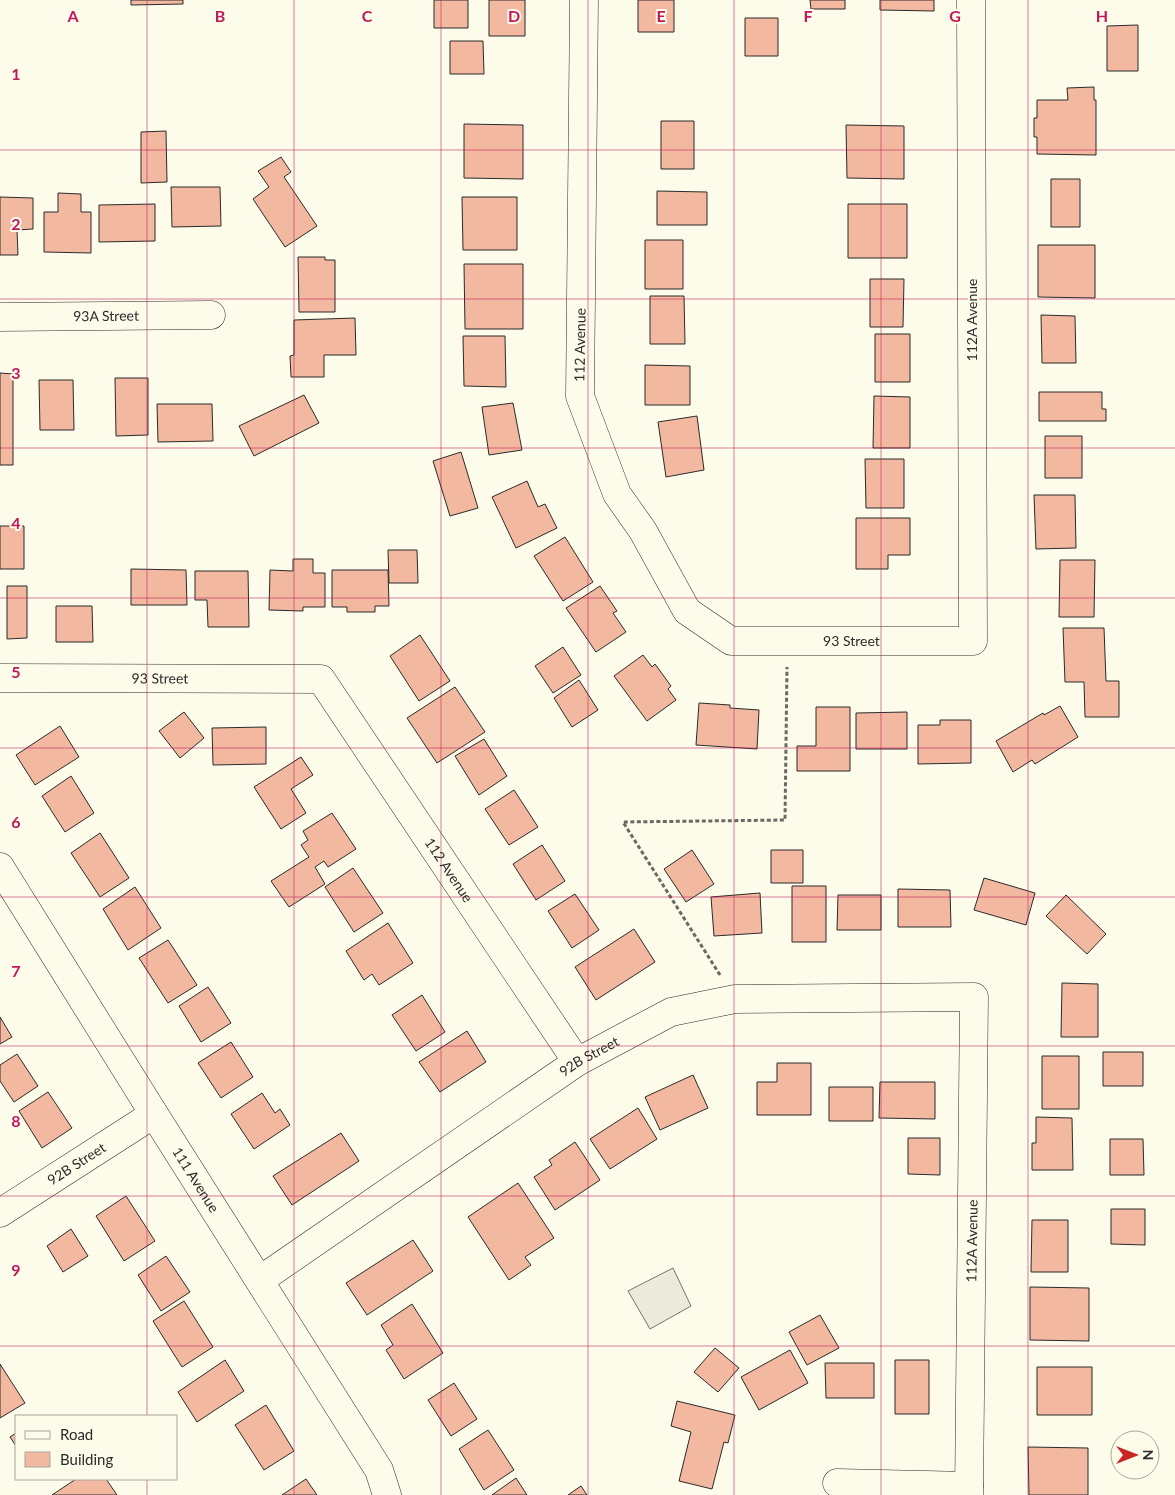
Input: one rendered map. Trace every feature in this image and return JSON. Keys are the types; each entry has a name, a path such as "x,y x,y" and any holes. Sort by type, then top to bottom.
{"street":[{"name":"112 Avenue","path":"584,0 580,396 617,494 643,531 687,611 731,642"},
{"name":"112A Avenue","path":"971,0 973,641"},
{"name":"93A Street","path":"0,317 211,315"},
{"name":"93 Street","path":"731,642 973,641"},
{"name":"93 Street","path":"0,678 321,680"},
{"name":"112 Avenue","path":"321,680 577,1062"},
{"name":"111 Avenue","path":"0,866 379,1470 387,1495"},
{"name":"112A Avenue","path":"837,1483 969,1491 974,997"},
{"name":"92B Street","path":"260,1280 577,1062 671,1012 734,999 974,997"},
{"name":"92B Street","path":"0,1213 154,1114"}],"path":[{"path":"734,999 623,822 785,820 788,641"}],"shaded area":[{"path":"673,1268 691,1306 650,1329 628,1291"}],"building":[{"path":"131,0 183,0 183,4 131,5"},
{"path":"434,0 468,0 468,28 434,28"},
{"path":"489,0 525,0 525,36 489,36"},
{"path":"638,0 674,0 674,32 638,32"},
{"path":"810,0 845,0 845,9 811,9"},
{"path":"880,0 934,0 934,11 880,10"},
{"path":"745,18 778,18 778,56 745,56"},
{"path":"1138,25 1138,71 1107,71 1107,26"},
{"path":"450,41 483,41 484,74 450,74"},
{"path":"1094,87 1094,100 1096,100 1096,155 1037,154 1037,137 1034,137 1034,118 1037,118 1037,100 1068,100 1067,88"},
{"path":"661,121 694,121 694,169 661,169"},
{"path":"464,124 523,125 523,179 464,178"},
{"path":"846,125 904,126 904,179 847,178"},
{"path":"166,131 167,182 141,183 141,132"},
{"path":"281,157 291,172 284,177 317,226 285,247 253,199 269,187 258,171"},
{"path":"1051,179 1080,179 1080,227 1051,227"},
{"path":"171,187 220,187 221,226 172,227"},
{"path":"657,191 707,192 707,225 657,225"},
{"path":"58,193 81,194 81,212 91,212 91,253 44,252 44,212 58,212"},
{"path":"0,197 33,198 33,229 17,230 18,255 0,255"},
{"path":"462,197 517,197 517,250 463,250"},
{"path":"155,204 155,241 99,242 99,205"},
{"path":"848,204 907,204 907,258 848,258"},
{"path":"645,240 683,240 683,289 645,289"},
{"path":"1038,245 1095,245 1095,298 1038,297"},
{"path":"298,257 325,257 325,260 335,260 335,312 299,312"},
{"path":"464,264 523,264 523,329 465,329"},
{"path":"870,279 904,279 903,327 870,327"},
{"path":"650,296 684,296 685,344 650,344"},
{"path":"1041,315 1075,316 1076,363 1042,363"},
{"path":"355,318 356,355 324,355 324,377 291,377 290,356 294,355 294,320"},
{"path":"875,334 910,334 910,382 875,382"},
{"path":"463,336 505,336 506,387 464,386"},
{"path":"645,365 690,366 690,405 645,405"},
{"path":"0,373 13,374 13,465 0,465"},
{"path":"115,378 148,378 148,435 116,436"},
{"path":"39,380 73,380 74,430 40,430"},
{"path":"1039,392 1102,392 1102,409 1106,409 1106,421 1039,421"},
{"path":"304,395 319,423 254,456 239,426"},
{"path":"874,396 910,397 910,448 873,448"},
{"path":"513,403 522,450 489,455 482,407"},
{"path":"157,404 212,404 213,441 158,442"},
{"path":"697,416 704,470 666,477 658,422"},
{"path":"1045,436 1082,436 1082,478 1045,478"},
{"path":"461,452 478,508 450,516 433,461"},
{"path":"865,459 904,459 904,508 866,508"},
{"path":"527,481 538,507 545,504 557,528 516,548 492,497"},
{"path":"1034,495 1075,495 1076,548 1036,549"},
{"path":"856,518 910,518 910,555 888,555 888,569 856,569"},
{"path":"0,526 24,526 24,569 0,569"},
{"path":"565,537 593,582 563,601 534,556"},
{"path":"388,550 417,550 418,583 389,583"},
{"path":"293,559 313,559 313,573 325,573 325,607 303,607 303,611 269,610 270,570 293,571"},
{"path":"1060,560 1095,560 1094,617 1059,617"},
{"path":"131,569 186,570 187,605 131,605"},
{"path":"332,570 388,570 389,606 375,606 375,612 347,612 347,607 332,607"},
{"path":"195,571 248,571 249,627 208,627 207,600 195,600"},
{"path":"7,586 27,586 27,638 7,639"},
{"path":"600,586 617,611 613,613 626,632 596,652 566,608"},
{"path":"56,606 92,606 93,642 56,642"},
{"path":"1063,628 1104,628 1106,681 1119,681 1119,717 1085,717 1084,682 1065,682"},
{"path":"420,635 450,681 419,701 390,656"},
{"path":"563,647 581,675 553,693 535,666"},
{"path":"643,655 652,667 655,664 671,686 668,689 676,700 647,721 614,676"},
{"path":"579,680 598,710 572,727 554,698"},
{"path":"455,687 485,732 437,763 407,718"},
{"path":"699,703 730,705 730,708 759,710 757,749 696,745"},
{"path":"1060,706 1078,737 1035,764 1032,760 1013,772 996,741 1043,713 1044,715"},
{"path":"816,707 850,707 850,771 797,771 797,746 816,746"},
{"path":"184,712 204,738 180,758 159,731"},
{"path":"907,712 907,749 856,749 856,713"},
{"path":"940,720 971,720 971,763 918,764 918,725 940,725"},
{"path":"60,726 79,757 35,785 16,755"},
{"path":"266,727 266,764 213,765 212,728"},
{"path":"484,739 507,776 479,795 455,756"},
{"path":"301,757 313,775 291,789 306,813 281,829 254,787"},
{"path":"71,776 94,813 65,832 42,796"},
{"path":"514,790 538,827 509,845 485,809"},
{"path":"332,813 356,849 328,867 324,861 315,867 325,884 289,907 271,881 309,857 301,845 308,840 303,831"},
{"path":"100,833 129,878 100,897 71,853"},
{"path":"542,845 565,881 536,900 513,864"},
{"path":"692,850 714,884 686,902 664,869"},
{"path":"771,850 803,850 803,883 771,883"},
{"path":"353,868 383,913 354,932 325,887"},
{"path":"984,878 1035,893 1026,925 974,910"},
{"path":"792,886 826,886 826,942 792,942"},
{"path":"135,887 161,928 128,950 103,909"},
{"path":"898,889 950,890 951,927 898,927"},
{"path":"760,893 762,933 714,936 711,897"},
{"path":"575,894 599,930 572,948 548,911"},
{"path":"838,895 881,895 881,930 837,930"},
{"path":"1066,895 1106,934 1087,954 1046,916"},
{"path":"388,923 413,963 379,985 372,974 364,980 346,951"},
{"path":"634,929 655,962 596,1000 575,967"},
{"path":"168,940 197,985 168,1003 139,958"},
{"path":"1062,983 1098,984 1098,1037 1061,1037"},
{"path":"208,987 231,1023 201,1042 179,1006"},
{"path":"422,995 445,1032 416,1051 392,1015"},
{"path":"0,1017 12,1037 0,1044"},
{"path":"467,1031 486,1062 440,1092 419,1062"},
{"path":"231,1042 253,1077 221,1098 198,1063"},
{"path":"1103,1052 1143,1052 1143,1086 1103,1086"},
{"path":"17,1054 38,1086 14,1102 0,1081 0,1065"},
{"path":"1042,1056 1079,1056 1079,1109 1042,1109"},
{"path":"777,1063 811,1063 811,1115 757,1115 757,1082 777,1082"},
{"path":"693,1075 708,1108 660,1130 645,1097"},
{"path":"880,1082 935,1082 935,1119 879,1118"},
{"path":"829,1087 873,1087 873,1121 829,1121"},
{"path":"48,1092 72,1128 42,1148 19,1111"},
{"path":"262,1093 275,1113 280,1109 290,1125 254,1149 231,1114"},
{"path":"638,1108 657,1139 610,1169 590,1139"},
{"path":"1036,1117 1072,1118 1073,1170 1032,1170 1032,1143 1036,1143"},
{"path":"341,1133 359,1161 292,1205 273,1176"},
{"path":"908,1138 940,1138 940,1175 908,1174"},
{"path":"1110,1139 1143,1139 1144,1175 1110,1175"},
{"path":"575,1142 600,1180 555,1210 534,1177 552,1165 549,1160"},
{"path":"518,1183 554,1238 525,1257 531,1265 509,1280 468,1217"},
{"path":"126,1196 155,1241 124,1261 96,1216"},
{"path":"1111,1209 1145,1209 1145,1245 1111,1244"},
{"path":"1032,1220 1068,1220 1068,1272 1031,1272"},
{"path":"71,1229 88,1256 63,1272 47,1246"},
{"path":"413,1240 433,1271 367,1315 346,1283"},
{"path":"166,1256 190,1292 161,1311 138,1275"},
{"path":"1030,1287 1089,1288 1089,1341 1030,1340"},
{"path":"184,1301 213,1347 182,1367 153,1321"},
{"path":"412,1304 443,1353 404,1379 386,1350 393,1345 381,1325"},
{"path":"820,1315 839,1348 807,1365 789,1332"},
{"path":"715,1348 739,1368 718,1392 694,1372"},
{"path":"790,1350 808,1383 759,1410 741,1377"},
{"path":"225,1360 244,1391 197,1422 178,1392"},
{"path":"895,1360 929,1360 929,1414 895,1414"},
{"path":"825,1363 874,1363 874,1398 826,1398"},
{"path":"0,1364 25,1403 0,1418"},
{"path":"1037,1367 1092,1367 1092,1415 1037,1415"},
{"path":"454,1383 477,1419 451,1436 428,1400"},
{"path":"677,1401 735,1415 728,1443 724,1442 712,1489 679,1481 691,1432 671,1426"},
{"path":"266,1405 294,1451 264,1470 235,1425"},
{"path":"488,1430 514,1470 484,1490 459,1449"},
{"path":"15,1434 15,1444 10,1437"},
{"path":"1028,1447 1088,1448 1088,1495 1029,1495"},
{"path":"516,1478 527,1495 492,1495"},
{"path":"306,1479 317,1495 282,1495"},
{"path":"74,1480 107,1480 117,1495 52,1495"},
{"path":"581,1486 587,1495 568,1495"}]}
